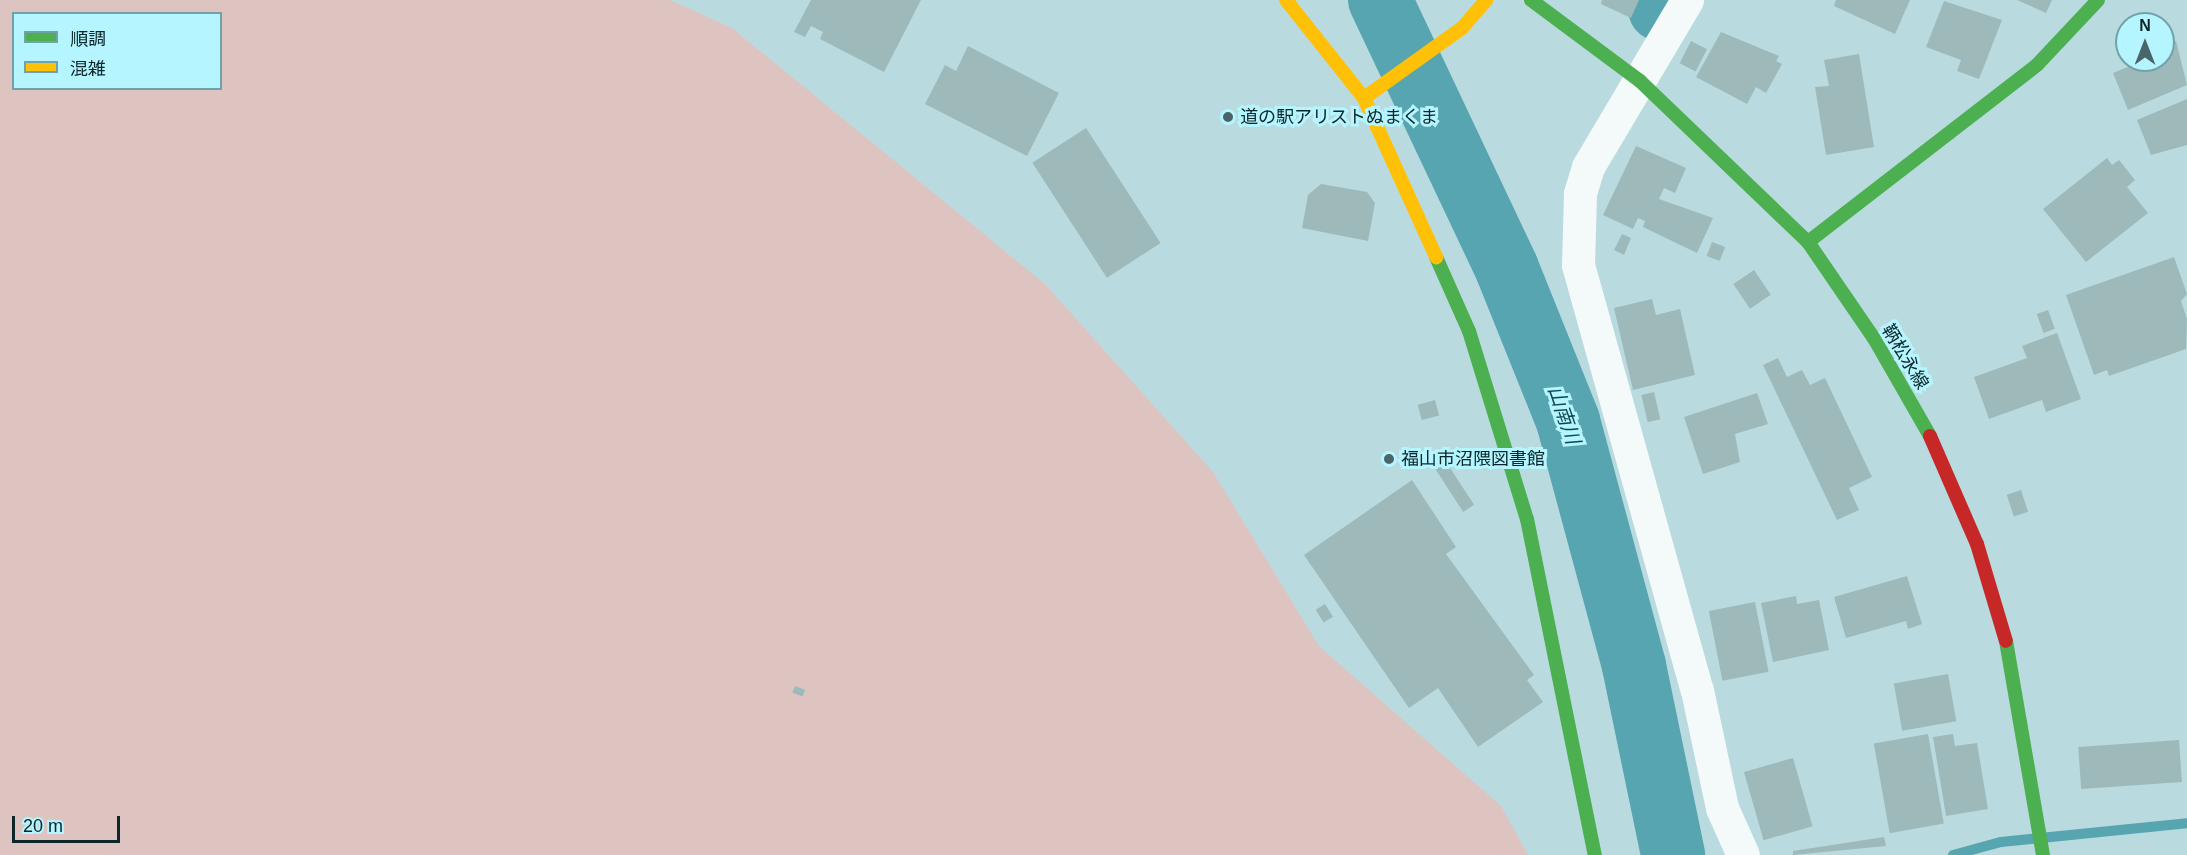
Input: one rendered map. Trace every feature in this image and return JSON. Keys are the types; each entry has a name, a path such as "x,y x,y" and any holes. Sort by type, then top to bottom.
{"street":[{"path":"1286,0 1364,98 1469,331 1527,519 1595,855"},
{"path":"1364,98 1462,28 1486,0"},
{"name":"鞆松永線","path":"1531,0 1640,81 1808,242 1875,340 1933,441 1977,544 2016,675 2038,808 2043,855"},
{"path":"1687,0 1588,167 1580,194 1578,265 1697,690 1722,808 1743,855"},
{"path":"1808,242 2037,65 2098,0"}],"shaded area":[{"path":"0,0 670,0 732,28 1045,284 1213,472 1319,646 1501,806 1528,855 0,855"}],"building":[{"path":"811,0 921,0 884,72 820,39 823,32 811,26 805,37 794,32"},
{"path":"1602,0 1639,0 1631,18 1601,4"},
{"path":"1836,0 1910,0 1895,34 1834,6"},
{"path":"2017,0 2052,0 2046,13"},
{"path":"1944,1 2002,20 1979,79 1957,71 1961,60 1926,47"},
{"path":"1721,32 1779,56 1776,61 1782,64 1766,93 1756,87 1747,104 1696,77"},
{"path":"1691,41 1707,49 1696,71 1680,63"},
{"path":"2175,41 2187,85 2128,110 2113,73 2175,72"},
{"path":"968,46 1059,93 1027,156 925,104 945,65 956,71"},
{"path":"1859,54 1874,147 1826,155 1815,87 1829,86 1824,60"},
{"path":"2187,99 2187,145 2151,155 2137,120"},
{"path":"1086,128 1161,243 1107,278 1032,163"},
{"path":"1636,146 1686,168 1675,193 1664,188 1659,199 1713,218 1697,253 1643,227 1645,221 1638,218 1633,229 1603,215"},
{"path":"2107,158 2112,165 2119,160 2135,180 2127,187 2148,213 2086,262 2043,209"},
{"path":"1321,184 1367,192 1375,203 1368,241 1302,228 1308,195"},
{"path":"1622,234 1631,238 1624,255 1614,250"},
{"path":"1712,242 1725,247 1720,261 1707,256"},
{"path":"2174,257 2187,294 2181,301 2187,319 2186,349 2109,376 2107,370 2094,375 2066,295"},
{"path":"1754,270 1771,295 1750,309 1733,284"},
{"path":"1652,299 1656,315 1680,309 1695,375 1633,390 1614,308"},
{"path":"2048,310 2055,329 2044,333 2037,314"},
{"path":"2057,333 2081,399 2046,412 2042,400 1989,419 1974,377 2027,358 2022,346"},
{"path":"1778,358 1787,377 1802,370 1810,385 1825,378 1872,477 1849,488 1859,510 1837,520 1763,365"},
{"path":"1654,392 1660,419 1648,422 1641,395"},
{"path":"1757,393 1768,424 1735,434 1740,462 1703,474 1684,417"},
{"path":"1435,400 1439,415 1422,420 1418,405"},
{"path":"1443,457 1474,505 1463,512 1432,464"},
{"path":"1412,480 1456,547 1446,554 1534,675 1527,680 1543,702 1478,747 1438,688 1409,708 1304,555"},
{"path":"2021,490 2028,512 2014,517 2007,495"},
{"path":"1907,576 1922,624 1908,629 1906,621 1846,638 1834,597"},
{"path":"1796,596 1797,604 1819,600 1829,650 1773,662 1761,603"},
{"path":"1755,602 1769,672 1722,681 1709,611"},
{"path":"1325,604 1333,617 1324,623 1316,610"},
{"path":"1948,674 1956,721 1902,731 1894,684"},
{"path":"795,686 805,690 803,697 792,692"},
{"path":"1928,734 1944,824 1890,833 1874,744"},
{"path":"1953,734 1955,746 1977,743 1988,809 1946,816 1933,737"},
{"path":"2179,740 2182,782 2081,789 2078,747"},
{"path":"1793,758 1813,826 1764,840 1744,772"},
{"path":"1884,837 1886,846 1793,855 1793,851"}],"waterway":[{"name":"山南川","path":"1380,0 1507,269 1568,421 1634,666 1673,855"},
{"path":"1660,9 1665,0"},
{"path":"1953,855 2001,842 2187,823"}],"traffic: fast":[{"path":"1531,0 1640,81 1808,242 1875,340 1930,436"},
{"path":"1808,242 2037,65 2098,0"},
{"path":"1436,257 1469,331 1527,519 1595,855"},
{"path":"2006,641 2043,855"}],"traffic: slow":[{"path":"1286,0 1364,98 1436,257"},
{"path":"1364,98 1462,28 1486,0"}],"traffic: jam":[{"path":"1930,436 1977,544 2006,641"}],"place":[{"name":"道の駅アリストぬまくま","path":"1228,117"},
{"name":"福山市沼隈図書館","path":"1389,459"}]}
